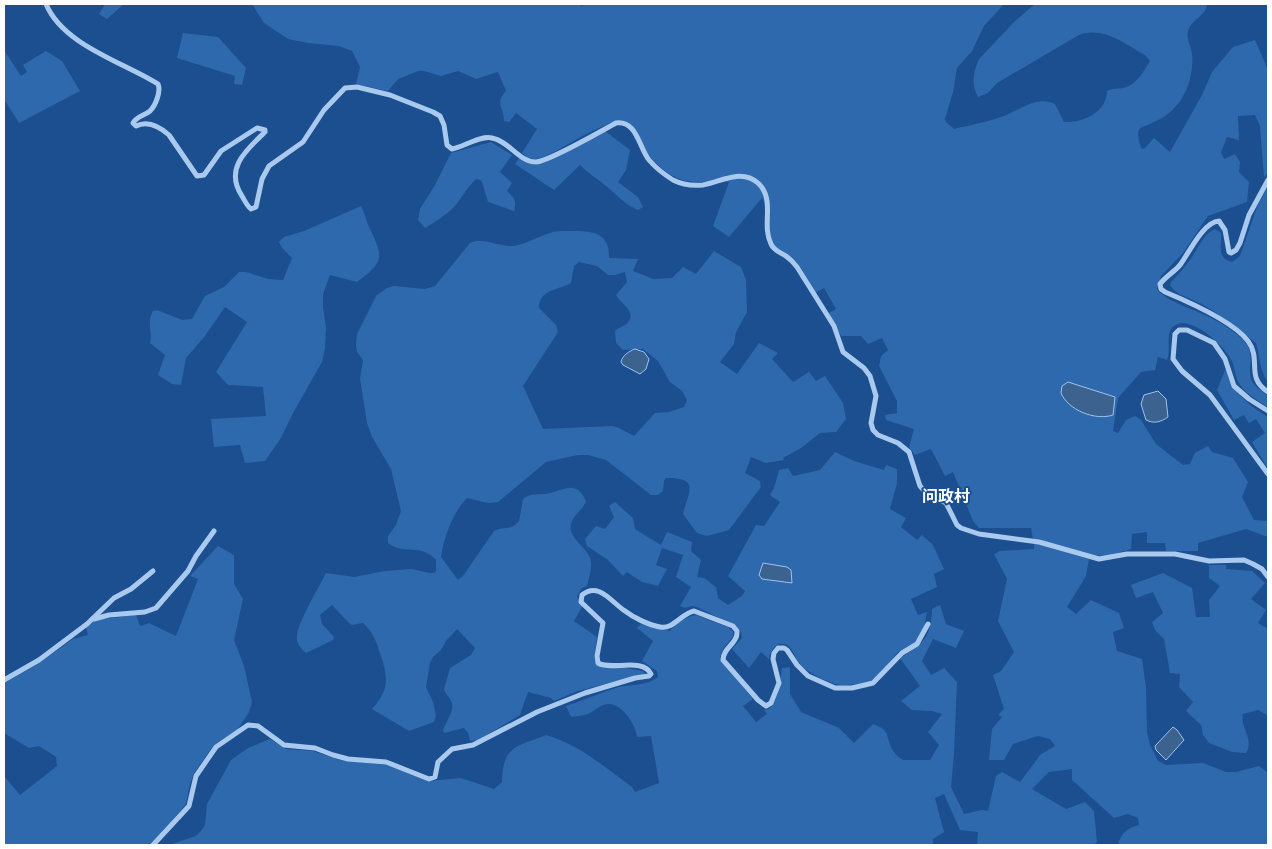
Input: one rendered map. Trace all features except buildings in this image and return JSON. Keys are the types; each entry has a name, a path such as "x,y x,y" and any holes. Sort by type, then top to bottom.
{"street":[{"path":"46,4 61,27 117,63 158,84 159,94 150,110 139,116 133,123 136,126 150,123 169,134 197,176 204,175 225,148 257,128 265,130 241,157 236,172 237,187 251,209 256,207 262,179 269,166 301,144 324,110 343,89 351,86 390,94 440,116 443,122 447,145 452,149 491,137 526,159 539,161 561,152 601,130 622,123 633,130 648,160 668,177 676,181 703,185 720,179 739,176 750,178 759,184 767,196 767,228 773,248 790,259 797,267 834,326 843,352 864,368 870,376 876,396 871,423 873,430 878,435 898,443 909,452 920,486 928,495 946,503 957,525 979,534 1039,542 1099,559 1127,554 1175,554 1209,561 1244,560 1253,564 1268,577"},
{"path":"1268,180 1255,203 1236,250 1231,253 1229,252 1224,227 1219,221 1213,222 1204,230 1181,264 1160,284 1161,289 1165,292 1208,312 1244,337 1255,355 1254,376 1268,392"},
{"path":"1268,412 1234,386 1225,359 1214,343 1187,330 1179,330 1175,334 1173,359 1182,370 1210,394 1268,474"},
{"path":"91,620 109,615 145,612 156,608 188,571 214,531"},
{"path":"4,680 40,660 91,620 114,598 131,589 153,570"},
{"path":"153,845 189,806 196,776 216,747 248,725 258,726 284,745 315,748 348,759 386,762 430,779 435,777 438,762 452,749 473,745 537,712 585,693 635,678 649,676 651,674 649,670 641,666 606,666 598,663 597,656 603,623 581,602 582,595 588,592 603,593 628,614 660,627 668,627 686,614 694,611 732,626 737,631 737,637 724,652 723,660 758,700 766,706 771,703 778,683 773,659 774,653 778,648 788,650 797,665 808,676 835,688 852,688 873,683 902,653 917,644 928,624"}],"shaded area":[{"path":"105,4 124,4 107,19 99,14"},
{"path":"252,4 579,4 581,6 587,4 1004,4 984,26 972,51 957,68 953,92 945,119 954,129 998,118 1028,104 1041,101 1055,104 1064,122 1079,121 1093,115 1103,105 1107,91 1132,84 1139,78 1150,61 1145,55 1121,41 1105,34 1088,33 1079,35 997,83 988,93 978,97 974,88 974,78 979,59 1014,22 1035,4 1207,4 1204,11 1188,31 1192,67 1184,94 1168,114 1142,127 1138,131 1141,148 1144,149 1154,138 1170,152 1202,95 1212,72 1233,47 1255,40 1268,70 1268,172 1264,178 1260,126 1255,115 1238,116 1239,140 1227,137 1221,152 1224,159 1235,154 1240,162 1239,172 1249,182 1247,202 1208,216 1183,253 1161,276 1157,289 1167,298 1215,320 1240,337 1246,344 1251,356 1250,372 1253,383 1268,396 1268,408 1243,389 1237,380 1228,354 1214,339 1195,326 1186,323 1178,324 1171,329 1167,360 1158,357 1155,370 1141,372 1118,398 1113,431 1118,433 1126,420 1135,416 1141,420 1156,444 1183,465 1190,464 1195,453 1208,446 1212,452 1233,458 1248,482 1242,497 1254,520 1268,521 1268,537 1246,529 1198,543 1198,551 1166,551 1165,543 1147,543 1147,532 1132,534 1131,549 1108,556 1090,555 1033,540 1031,528 979,528 973,521 953,472 945,476 931,449 915,455 909,447 914,429 886,420 885,415 897,413 897,401 879,366 881,356 888,350 882,338 868,344 861,336 841,336 829,313 836,309 824,288 815,293 801,268 794,260 790,262 777,253 770,244 766,233 765,205 762,198 729,237 713,226 729,182 690,181 668,173 650,156 632,126 624,121 604,126 546,156 535,159 531,158 522,153 537,129 516,113 509,122 504,121 500,103 502,95 506,91 498,72 476,79 458,71 441,76 418,71 398,79 388,91 356,84 360,67 352,51 339,46 288,39 264,23"},
{"path":"183,33 218,37 246,68 242,85 234,84 235,76 177,58"},
{"path":"4,50 21,76 27,72 23,65 46,51 62,61 80,91 19,123 4,99"},
{"path":"605,131 630,150 626,170 618,182 638,197 643,207 638,210 625,202 580,165 554,190 515,164 519,158 534,165 544,163"},
{"path":"491,142 512,155 500,172 512,183 507,191 514,200 514,211 488,202 482,182 476,179 454,207 425,228 418,220 420,209 451,153"},
{"path":"1268,186 1268,382 1261,368 1256,343 1218,314 1177,293 1170,285 1190,260 1204,238 1215,229 1221,233 1221,250 1224,257 1232,262 1240,256 1257,207"},
{"path":"361,206 378,247 379,259 377,264 357,282 330,275 323,294 326,328 322,362 281,438 265,461 245,463 240,445 214,447 211,419 266,416 263,387 228,385 216,372 247,322 225,307 205,336 186,358 181,385 172,384 158,375 165,355 150,343 150,319 153,311 157,310 182,320 192,319 205,296 224,287 239,272 246,272 268,279 283,280 292,258 279,242 284,237 304,231"},
{"path":"582,231 596,234 606,242 609,258 638,259 633,271 653,279 672,278 683,267 696,274 714,251 741,267 746,280 747,312 736,332 734,344 720,362 737,374 759,343 778,353 772,359 793,382 809,372 816,381 825,376 843,403 846,419 836,432 820,433 801,448 783,458 784,460 766,463 751,457 745,473 760,481 761,487 729,530 707,536 697,533 683,514 690,487 684,480 666,478 663,491 658,495 651,495 606,460 588,455 578,455 546,462 498,502 488,503 467,498 457,510 450,525 441,557 458,580 463,576 494,531 513,526 519,521 523,499 531,495 545,494 568,488 578,490 586,501 572,521 571,529 572,534 588,554 591,564 587,586 582,588 577,596 582,607 574,621 597,637 594,657 597,664 603,668 626,668 643,671 645,674 578,691 554,701 551,698 528,692 520,715 478,740 470,741 468,733 464,728 444,733 443,730 451,713 452,706 444,689 450,668 471,655 475,648 457,629 430,663 426,687 433,702 436,716 434,722 409,731 372,709 385,689 386,676 376,641 363,623 352,625 332,605 320,615 322,624 334,637 333,640 306,653 297,641 298,630 309,604 326,573 354,577 385,571 411,569 430,573 436,571 436,560 430,555 418,550 399,548 388,543 388,536 396,525 401,511 391,469 372,437 367,423 360,378 363,360 357,352 357,334 376,296 387,288 394,286 425,289 435,286 470,243 481,241 513,246 552,232","holes":["579,262 597,266 608,275 625,272 627,282 616,295 628,309 631,317 625,325 615,331 616,343 623,350 643,349 658,361 670,382 682,391 687,400 684,407 669,412 655,413 634,436 613,426 543,429 523,386 558,332 556,325 539,308 542,297 550,291 571,283 574,266"]},
{"path":"635,349 644,352 649,359 646,369 640,374 621,362 626,354"},
{"path":"1226,368 1232,384 1241,397 1268,417 1268,469 1252,442 1265,433 1256,419 1249,423 1244,415 1234,420 1217,390"},
{"path":"1068,382 1115,397 1113,415 1090,415 1076,409 1061,393 1062,386"},
{"path":"1158,391 1166,399 1168,417 1152,422 1146,420 1141,404 1144,395"},
{"path":"835,452 854,461 884,470 886,465 897,469 897,483 890,509 906,518 901,527 917,540 922,535 933,545 944,569 934,574 937,587 911,599 918,615 927,612 923,632 916,642 899,651 876,679 849,685 831,683 804,667 798,662 791,649 783,644 775,647 769,659 761,652 749,668 732,649 742,638 741,632 737,627 697,607 685,608 680,606 691,587 676,577 683,555 662,548 656,565 667,569 658,586 642,582 627,572 623,576 608,560 587,546 585,539 596,526 605,529 614,517 609,506 615,502 633,518 635,529 661,545 667,532 692,542 691,551 701,560 697,577 704,578 716,587 718,598 728,605 742,596 745,591 728,576 756,525 764,526 780,502 770,495 779,470 788,468 793,476 820,470"},
{"path":"1034,543 1089,559 1086,576 1067,607 1076,614 1091,600 1119,613 1124,628 1113,632 1117,651 1142,659 1146,687 1147,732 1150,745 1158,761 1166,765 1203,763 1226,772 1236,772 1259,766 1268,773 1268,845 1118,845 1125,832 1139,825 1138,818 1128,814 1114,818 1072,780 1072,769 1049,772 1032,789 1066,809 1085,802 1094,811 1097,842 1093,845 977,845 978,832 960,830 944,794 935,798 944,832 933,839 933,845 169,845 196,836 201,831 205,825 207,804 231,760 248,748 270,739 286,749 313,751 339,760 388,765 428,781 461,778 494,789 502,782 503,770 508,754 519,745 546,735 569,744 591,757 632,787 635,792 659,783 651,736 637,737 631,721 623,711 613,705 605,704 588,714 571,717 566,706 619,687 644,683 658,677 657,671 642,661 653,641 637,628 641,624 670,631 682,621 696,615 728,627 733,631 733,636 723,648 721,654 722,662 753,699 743,706 756,722 767,714 764,710 769,709 775,701 779,690 782,668 790,667 790,694 801,712 839,728 854,743 873,724 886,732 894,752 903,760 930,760 939,745 928,732 942,714 932,711 912,710 901,701 920,686 900,658 915,649 928,634 932,609 940,605 946,624 964,631 956,648 933,639 922,661 931,675 944,668 957,682 951,787 964,814 982,810 988,811 996,776 1002,772 1020,782 1041,754 1055,746 1050,739 1038,736 1013,744 1004,760 989,760 992,729 1002,717 998,715 1004,709 993,675 1001,671 1014,652 998,621 1007,579 994,554 1000,551 1034,549"},
{"path":"218,546 234,555 234,584 243,599 234,640 244,666 252,702 249,712 238,729 213,746 194,773 186,804 151,845 4,845 4,776 20,795 57,766 56,757 39,746 29,748 4,733 4,683 36,665 73,639 88,635 86,628 95,620 136,615 140,626 149,623 176,636 198,579 190,576"},
{"path":"763,563 787,567 791,570 792,583 762,579 759,575"},
{"path":"1209,565 1226,565 1226,569 1252,571 1265,583 1251,599 1266,610 1258,623 1268,629 1268,716 1258,710 1243,714 1243,724 1249,743 1246,753 1232,752 1209,743 1203,735 1201,725 1186,711 1193,702 1179,687 1180,674 1170,673 1164,639 1155,630 1152,622 1163,613 1153,592 1136,598 1131,585 1163,573 1192,588 1196,617 1210,617 1209,600 1220,586 1209,578"},
{"path":"1173,727 1184,740 1166,760 1156,750 1155,746"}],"district":[{"name":"问政村","path":"946,496"}]}
